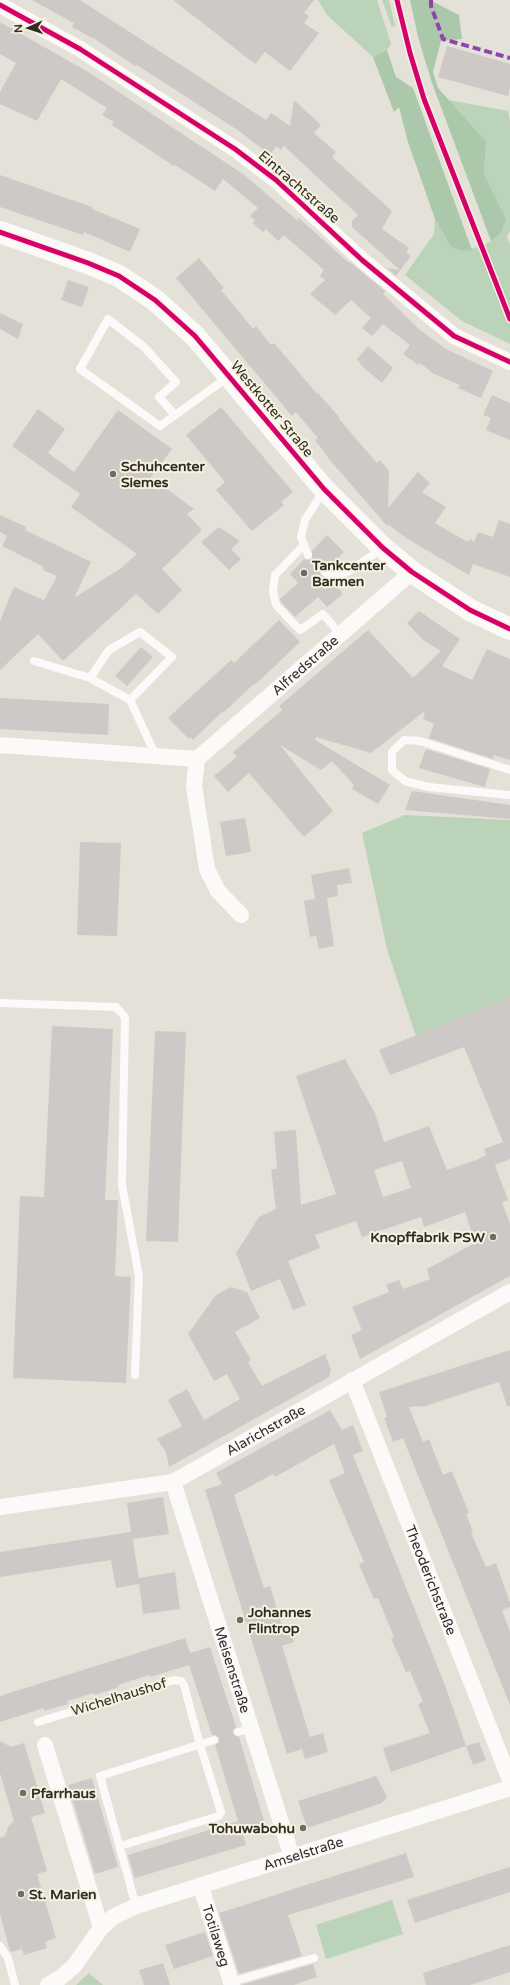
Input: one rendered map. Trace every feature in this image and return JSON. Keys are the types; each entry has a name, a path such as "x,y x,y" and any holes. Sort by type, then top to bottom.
{"main road":[{"name":"Westkotter Straße","path":"0,232 53,249 119,276 155,300 195,336 324,490 383,548 412,572 470,610 510,629"}],"street":[{"name":"Eintrachtstraße","path":"0,5 80,49 235,149 276,180 362,260 454,336 510,362"},
{"name":"Alfredstraße","path":"197,758 412,572"},
{"path":"0,745 197,758 194,786 208,870 218,891 241,915"},
{"name":"Alarichstraße","path":"0,1507 173,1482 510,1292"},
{"name":"Theoderichstraße","path":"352,1380 510,1780"},
{"name":"Meisenstraße","path":"173,1482 245,1730 292,1857"},
{"path":"45,1745 101,1928"},
{"name":"Amselstraße","path":"48,1985 60,1978 74,1966 101,1928 113,1917 136,1906 201,1887 510,1788"},
{"name":"Totilaweg","path":"201,1887 232,1983"}],"lane":[{"path":"176,414 159,397 176,382 144,347 108,319 80,369 160,426 230,376"},
{"path":"308,555 301,537 305,520 324,490"},
{"path":"304,545 275,575 273,591 276,605 300,630 323,614 341,635"},
{"path":"325,572 330,576 340,575 383,548"},
{"path":"90,678 109,650 140,632 172,657 130,700"},
{"path":"34,661 90,678 130,700 156,756"},
{"path":"509,796 429,787 406,782 392,770 392,752 404,740 420,741 510,770"},
{"path":"0,1003 116,1007 125,1017 122,1185 139,1276 135,1375"},
{"name":"Wichelhaushof","path":"38,1722 174,1680 181,1681 184,1685 200,1745 221,1812 219,1816 120,1846"},
{"path":"136,1906 100,1776 214,1740"},
{"path":"0,1946 8,1958 15,1985"},
{"path":"232,1983 314,1958"}],"green space":[{"path":"318,0 377,0 391,44 387,50 373,57 327,15"},
{"path":"382,0 389,0 395,26 392,27"},
{"path":"410,0 430,0 459,15 462,39 441,41 433,72 438,88 486,141 484,174 506,219 501,232 491,241 432,83 418,37"},
{"path":"387,50 396,77 413,88 472,250 462,251 451,247 435,219 408,142 399,107 394,112 373,57"},
{"path":"449,100 508,111 510,121 510,231 507,236 510,245 510,344 462,321 405,275 434,234 435,219 451,247 462,251 482,246 491,241 506,219 484,174 486,141"},
{"path":"405,815 510,820 510,998 416,1036 387,949 362,833"},
{"path":"392,1900 403,1934 326,1959 316,1925"},
{"path":"89,1973 103,1985 76,1985"}],"building":[{"path":"32,0 80,0 266,120 271,113 290,126 294,100 321,125 314,133 336,152 332,157 392,211 382,229 409,248 406,252 411,256 396,276 387,268 400,270 352,227 352,221 358,215 284,146 281,150 276,146 270,155 239,131 137,65 135,66 92,37 72,27 74,23"},
{"path":"173,0 314,0 304,13 309,16 304,23 319,33 290,71 265,52 255,64"},
{"path":"0,22 90,73 243,174 297,220 299,218 348,262 385,291 383,294 420,330 446,349 493,371 481,398 458,388 460,385 434,374 420,363 418,365 403,354 410,345 383,324 372,336 362,328 371,318 351,300 335,315 310,294 325,280 320,276 324,270 284,235 278,241 266,229 263,232 253,223 255,220 250,216 258,208 223,179 215,191 175,165 174,166 112,125 114,122 102,115 107,108 61,79 37,121 0,104 0,92 16,63 0,54"},
{"path":"447,46 510,64 510,87 508,96 438,77"},
{"path":"0,175 92,207 92,209 140,229 130,252 84,232 83,235 0,207"},
{"path":"199,258 224,288 221,290 253,329 256,326 271,345 274,343 317,394 318,393 340,418 339,419 377,463 380,460 389,471 388,508 418,472 430,483 422,492 446,507 435,523 448,531 468,542 470,539 474,542 478,532 493,537 499,520 510,524 510,577 473,564 469,575 406,538 388,524 388,527 329,459 315,440 318,438 296,412 292,416 176,278"},
{"path":"68,280 89,287 82,307 61,300"},
{"path":"0,313 23,324 18,339 0,329"},
{"path":"368,346 393,368 382,383 362,366 357,359"},
{"path":"492,395 510,403 510,440 486,430 491,418 483,415"},
{"path":"221,407 293,492 281,502 284,505 252,531 216,490 225,482 186,435"},
{"path":"38,409 65,429 48,453 74,472 118,410 172,449 151,477 194,509 187,514 202,530 162,569 182,590 158,614 136,594 63,661 38,634 0,670 0,621 14,587 44,600 57,576 43,570 44,567 2,546 7,536 0,532 0,515 26,527 25,530 91,562 74,598 120,569 137,554 71,507 80,494 12,446"},
{"path":"219,527 240,541 231,549 241,559 229,570 201,542"},
{"path":"327,535 344,552 329,568 321,568 320,574 327,580 332,581 343,594 327,607 318,597 295,617 280,599 298,583 290,574 304,559 312,559 312,551"},
{"path":"419,611 460,639 442,666 472,680 487,649 510,659 510,760 494,755 493,759 429,738 434,724 423,719 425,711 371,753 316,737 315,740 390,785 378,804 352,789 354,785 332,761 321,770 280,745 333,811 304,837 249,773 228,792 214,776 237,757 233,752 282,710 279,706 368,630 413,678 441,651 423,640 407,623"},
{"path":"279,620 300,642 255,685 254,684 224,712 223,711 193,740 191,737 189,739 168,718 231,660 234,663"},
{"path":"141,647 153,657 127,686 115,676"},
{"path":"0,698 109,704 108,735 0,729"},
{"path":"426,749 490,769 485,787 419,768"},
{"path":"412,791 510,805 510,819 405,810"},
{"path":"245,818 251,852 226,856 220,822"},
{"path":"80,842 121,843 117,936 77,935"},
{"path":"349,868 352,883 337,885 338,896 327,898 334,946 319,949 316,936 310,937 304,901 315,899 311,875"},
{"path":"510,998 510,1159 495,1165 508,1200 502,1202 510,1224 510,1276 360,1359 351,1335 362,1330 352,1307 389,1292 386,1285 399,1280 403,1289 430,1279 427,1269 475,1243 465,1212 424,1227 421,1217 362,1237 356,1221 315,1235 320,1248 288,1261 306,1305 293,1310 280,1279 251,1291 236,1253 259,1217 276,1209 271,1169 277,1169 274,1132 296,1130 301,1205 336,1194 296,1076 345,1059 375,1113 384,1142 429,1126 447,1170 486,1155 484,1149 503,1142 464,1047 390,1075 379,1050","holes":["402,1161 411,1188 383,1197 374,1170"]},
{"path":"52,1026 113,1029 105,1200 118,1200 115,1276 131,1277 126,1383 13,1378 20,1196 44,1197"},
{"path":"155,1031 186,1032 178,1242 146,1241"},
{"path":"231,1287 247,1292 260,1318 235,1332 251,1360 248,1362 262,1386 325,1354 331,1370 329,1377 169,1467 166,1452 157,1439 182,1426 168,1400 187,1389 204,1420 240,1399 227,1374 214,1381 188,1334 216,1295"},
{"path":"510,1350 510,1406 507,1406 499,1382 425,1406 409,1407 423,1442 429,1439 443,1475 452,1471 469,1513 466,1514 473,1532 471,1533 486,1567 496,1563 510,1603 510,1607 502,1610 510,1632 510,1705 403,1438 393,1442 384,1418 387,1417 379,1392"},
{"path":"330,1410 342,1430 353,1425 363,1451 353,1455 445,1685 466,1746 391,1772 383,1748 430,1733 418,1704 423,1702 410,1671 406,1672 391,1638 394,1637 378,1598 374,1599 369,1588 359,1564 364,1562 329,1480 345,1473 334,1444 275,1477 273,1474 234,1495 264,1588 270,1586 283,1629 290,1627 294,1642 282,1646 310,1737 323,1733 328,1752 305,1759 302,1749 287,1754 205,1490 222,1484 216,1473"},
{"path":"163,1497 169,1534 133,1539 135,1555 139,1578 175,1572 180,1609 143,1614 139,1584 116,1588 111,1560 0,1577 0,1552 131,1532 127,1503"},
{"path":"185,1638 190,1653 210,1647 236,1727 233,1730 233,1734 239,1737 265,1824 242,1830 246,1845 135,1878 128,1855 238,1821 215,1745 219,1742 219,1738 216,1735 212,1735 189,1665 150,1677 149,1675 118,1685 119,1687 95,1695 94,1693 67,1701 68,1704 44,1711 44,1708 0,1722 0,1696"},
{"path":"0,1741 11,1747 24,1743 45,1813 31,1817 47,1871 37,1874 56,1938 45,1942 47,1948 24,1955 22,1949 10,1951 0,1914 0,1838 5,1836 8,1827 14,1821 0,1773"},
{"path":"479,1742 486,1760 473,1765 466,1746"},
{"path":"376,1776 387,1797 382,1803 307,1828 298,1801"},
{"path":"92,1778 118,1867 95,1874 68,1785"},
{"path":"406,1853 414,1877 288,1915 302,1956 239,1974 219,1913"},
{"path":"510,1867 510,1892 415,1923 407,1900"},
{"path":"205,1932 213,1956 174,1969 165,1945"},
{"path":"510,1945 510,1972 470,1985 426,1985 423,1973"},
{"path":"163,1963 170,1985 144,1985 139,1970"},
{"path":"313,1964 317,1977 294,1985 241,1985"}],"marked path":[{"path":"431,0 431,6 443,39 510,58"}],"cycle path":[{"path":"397,0 410,53 424,99 510,319"},
{"path":"0,5 80,49 235,149 276,180 362,260 454,336 510,362"},
{"path":"0,232 88,263 119,276 155,300 195,336 324,489 383,548 412,572 470,610 510,629"}],"place":[{"name":"Schuhcenter Siemes","path":"113,474"},
{"name":"Tankcenter Barmen","path":"304,573"},
{"name":"Knopffabrik PSW","path":"493,1237"},
{"name":"Johannes Flintrop","path":"240,1620"},
{"name":"Pfarrhaus","path":"23,1793"},
{"name":"Tohuwabohu","path":"303,1828"},
{"name":"St. Marien","path":"21,1894"}]}
